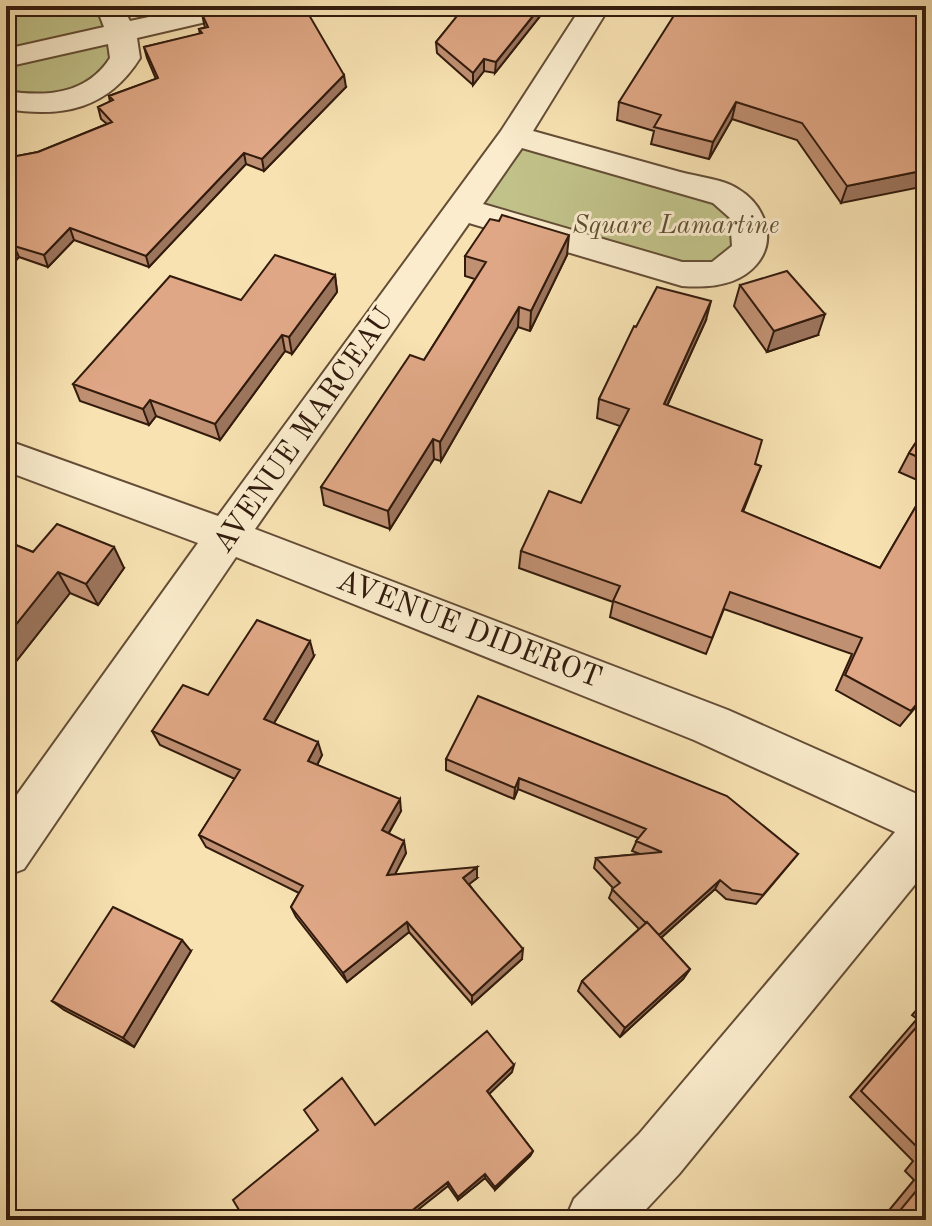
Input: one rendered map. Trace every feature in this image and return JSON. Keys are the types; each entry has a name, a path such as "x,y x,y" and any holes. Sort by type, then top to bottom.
{"street":[{"path":"6,58 115,19 239,6"},
{"name":"AVENUE MARCEAU","path":"6,852 514,136 596,6"},
{"path":"6,100 46,104 91,93 119,70 125,58 115,19"},
{"path":"462,209 682,274 718,274 734,267 750,248 747,214 725,195 514,136"},
{"name":"AVENUE DIDEROT","path":"6,455 229,537 711,725 926,822"},
{"path":"595,1220 659,1154 926,833"}],"green space":[{"path":"6,6 109,6 125,58 91,93 6,100"},
{"name":"Square Lamartine","path":"514,136 709,189 751,237 718,274 462,209"}],"building":[{"path":"233,6 282,6 287,11 305,8 344,75 262,159 244,153 146,256 70,228 44,255 14,246 6,254 6,158 38,152 112,122 98,107 113,100 109,96 158,78 144,47 202,33 199,29 208,27 202,14"},
{"path":"465,6 541,6 496,62 484,59 473,73 436,42"},
{"path":"680,6 926,6 926,170 847,186 802,123 736,102 713,142 654,127 661,115 619,102"},
{"path":"502,215 569,235 531,311 519,307 440,442 433,439 388,511 321,487 410,355 424,360 486,262 465,256 490,219 499,221"},
{"path":"275,255 335,275 289,337 282,335 215,424 150,400 143,409 73,384 170,276 241,300"},
{"path":"787,271 825,314 774,331 740,285"},
{"path":"657,287 711,301 664,404 762,440 755,464 761,466 742,511 880,568 926,489 926,693 911,711 845,675 862,638 730,592 712,638 613,601 620,586 521,551 549,491 581,503 629,409 599,399 634,326"},
{"path":"926,427 926,461 909,453"},
{"path":"57,524 114,547 86,584 58,572 6,637 6,541 33,552"},
{"path":"257,620 310,641 264,719 318,742 308,761 400,799 382,830 404,841 387,875 477,867 463,878 523,949 472,996 407,922 343,973 291,907 303,886 199,835 240,770 152,731 183,685 208,695"},
{"path":"478,696 727,796 798,854 763,895 732,890 720,880 659,935 612,889 620,883 596,858 662,852 636,841 646,829 519,778 515,788 446,759"},
{"path":"113,907 182,940 123,1038 52,1001"},
{"path":"647,922 690,969 625,1028 582,981"},
{"path":"926,1016 926,1156 861,1091"},
{"path":"487,1031 514,1065 487,1091 533,1151 495,1187 485,1174 458,1197 448,1182 400,1220 245,1220 233,1200 318,1130 304,1110 342,1078 375,1125"},
{"path":"926,1158 926,1175 919,1167"},
{"path":"926,1179 926,1220 892,1220"}]}
